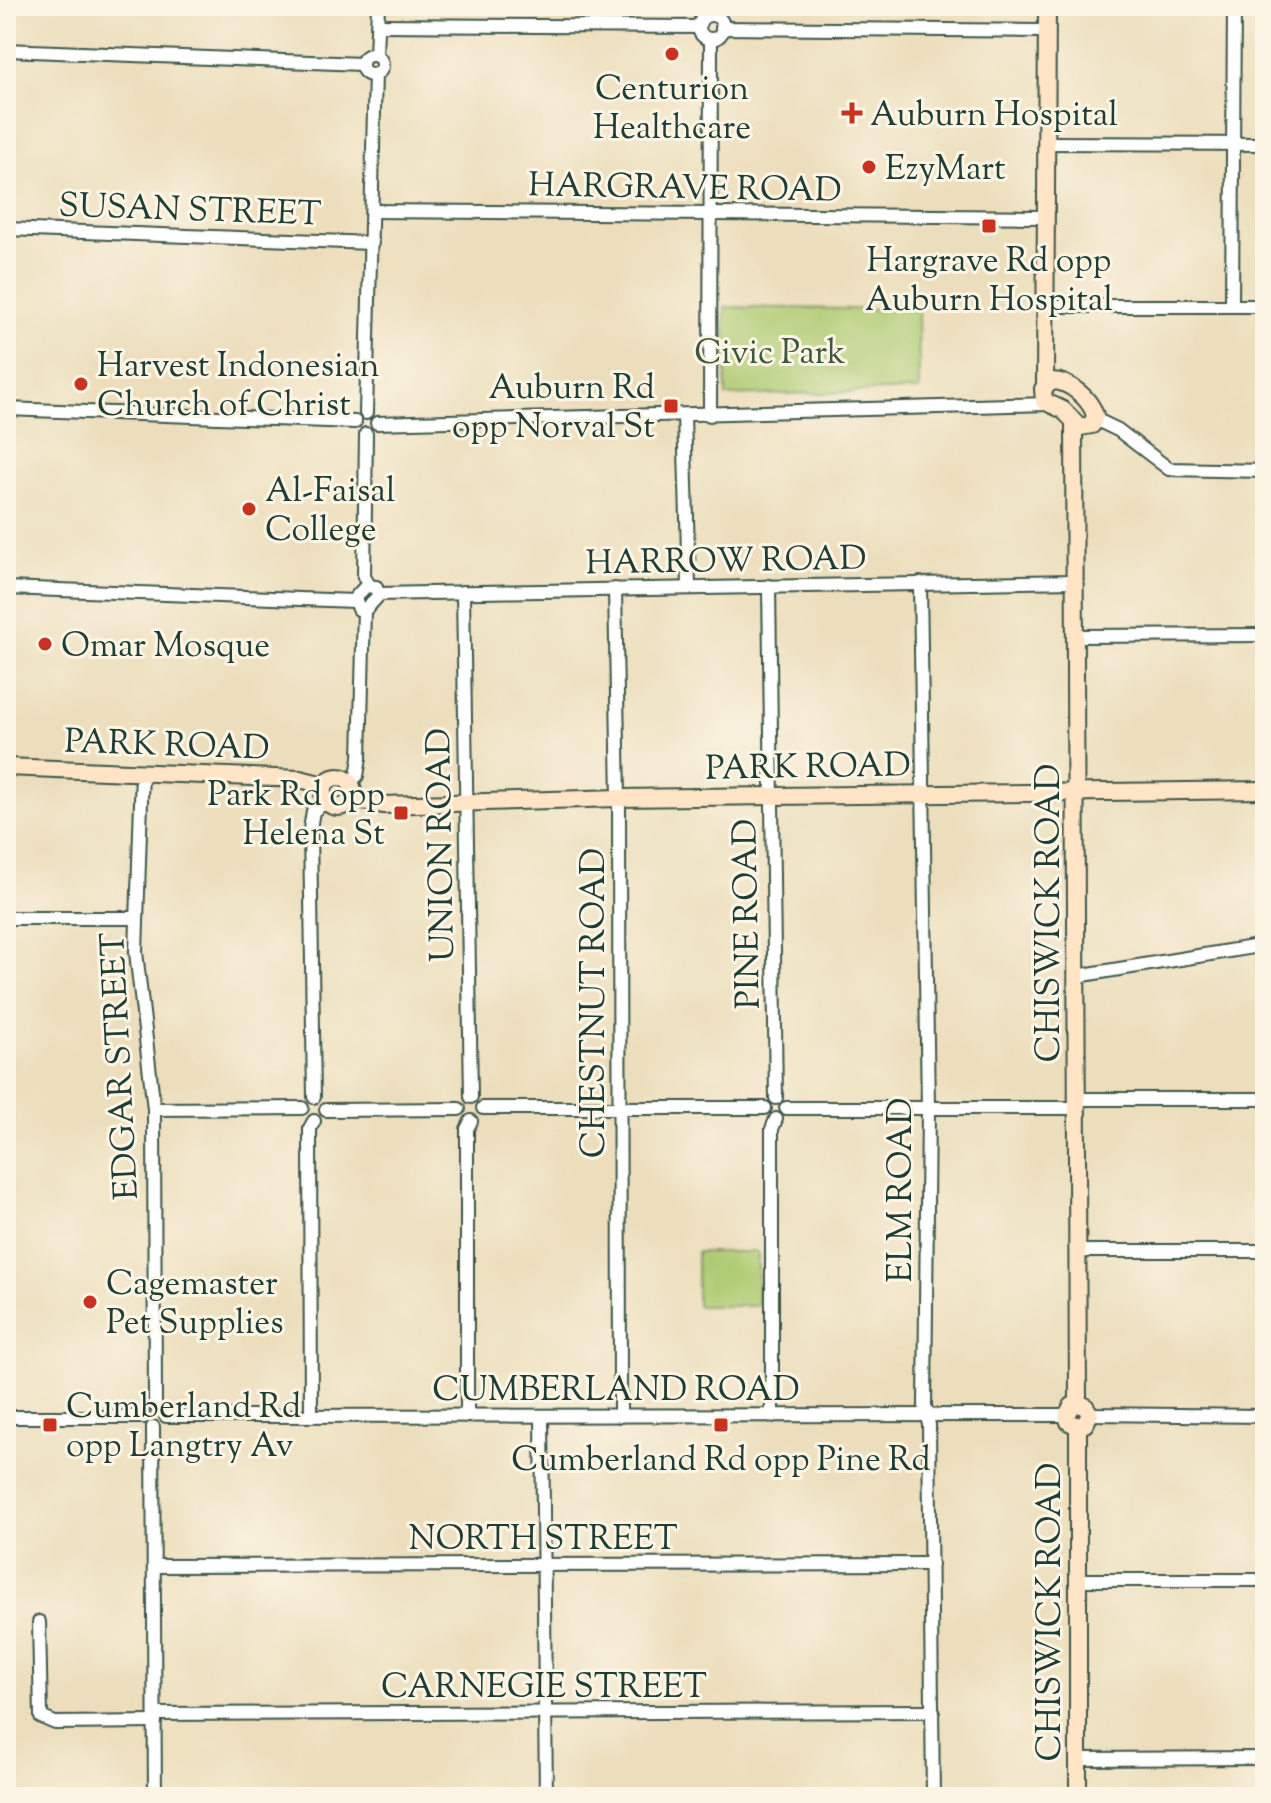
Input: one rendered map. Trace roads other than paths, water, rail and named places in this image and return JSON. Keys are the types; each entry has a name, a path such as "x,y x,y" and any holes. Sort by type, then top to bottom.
{"street":[{"path":"6,409 355,422 366,413 375,74 382,65 376,55 378,6"},
{"path":"1047,6 1043,397 1047,404"},
{"path":"1232,306 1234,6"},
{"path":"711,11 722,28 720,35 711,39 701,34 699,27 711,11"},
{"path":"378,25 699,27"},
{"path":"722,28 1047,31"},
{"path":"710,415 711,39"},
{"path":"6,50 362,64"},
{"path":"362,64 367,56 376,55"},
{"path":"362,64 366,72 375,74"},
{"path":"1046,143 1265,144"},
{"name":"HARGRAVE ROAD","path":"372,211 1045,217"},
{"name":"SUSAN STREET","path":"6,229 372,243"},
{"path":"1044,306 1265,306"},
{"path":"1045,385 1057,380 1067,384 1090,403 1095,419 1118,430 1169,469 1265,471"},
{"path":"377,423 1047,404 1063,410 1084,428 1095,419"},
{"path":"355,422 359,432 366,434 375,430 377,423 372,415 366,413"},
{"path":"684,415 689,587"},
{"name":"CHISWICK ROAD","path":"1074,422 1078,1797"},
{"path":"325,793 340,808 357,776 360,758 360,605 373,589 364,577 366,434"},
{"name":"HARROW ROAD","path":"373,589 463,592 1075,581"},
{"name":"ELM ROAD","path":"920,583 933,1797"},
{"name":"PINE ROAD","path":"769,586 776,1098"},
{"path":"6,588 360,605"},
{"name":"CHESTNUT ROAD","path":"615,589 621,1109 620,1416"},
{"name":"UNION ROAD","path":"463,592 471,1097"},
{"path":"1076,636 1265,635"},
{"name":"PARK ROAD","path":"6,767 300,779 325,793"},
{"name":"EDGAR STREET","path":"142,772 138,988 154,1109 155,1405"},
{"path":"314,1097 310,829 313,811 335,777 351,790"},
{"name":"PARK ROAD","path":"351,790 383,805 619,798 1265,790"},
{"path":"6,918 137,918"},
{"path":"1077,976 1265,945"},
{"path":"6,978 6,1039"},
{"path":"302,1108 307,1099 314,1097 321,1099 326,1110"},
{"path":"467,1416 467,1129 471,1121 481,1116 483,1108 478,1099 471,1097 461,1102 459,1109 461,1116 471,1121"},
{"path":"786,1108 783,1116 776,1119 768,1116 765,1108 769,1100 776,1098 786,1108 928,1108 1265,1099"},
{"path":"154,1109 302,1108"},
{"path":"302,1108 307,1118 314,1121"},
{"path":"483,1108 765,1108"},
{"path":"326,1110 459,1109"},
{"path":"311,1416 310,1128 326,1110"},
{"path":"772,1416 772,1129 776,1119"},
{"path":"1078,1251 1265,1251"},
{"path":"6,1417 149,1422 161,1425 166,1416 162,1408 155,1405 146,1410 149,1422 155,1566 155,1797"},
{"name":"CUMBERLAND ROAD","path":"166,1416 1265,1416"},
{"path":"542,1416 546,1797"},
{"name":"NORTH STREET","path":"155,1566 931,1564"},
{"path":"1078,1580 1265,1580"},
{"name":"CARNEGIE STREET","path":"39,1622 41,1717 55,1723 155,1718 546,1712 933,1711"},
{"path":"1078,1759 1265,1758"}],"place":[{"name":"Centurion Healthcare","path":"672,54"},
{"name":"Auburn Hospital","path":"852,113"},
{"name":"EzyMart","path":"869,167"},
{"name":"Hargrave Rd opp Auburn Hospital","path":"989,226"},
{"name":"Harvest Indonesian Church of Christ","path":"81,384"},
{"name":"Auburn Rd opp Norval St","path":"671,406"},
{"name":"Al-Faisal College","path":"249,509"},
{"name":"Omar Mosque","path":"45,644"},
{"name":"Park Rd opp Helena St","path":"401,813"},
{"name":"Cagemaster Pet Supplies","path":"90,1302"},
{"name":"Cumberland Rd opp Langtry Av","path":"50,1425"},
{"name":"Cumberland Rd opp Pine Rd","path":"721,1425"}],"park label":[{"name":"Civic Park","path":"770,351"}]}
